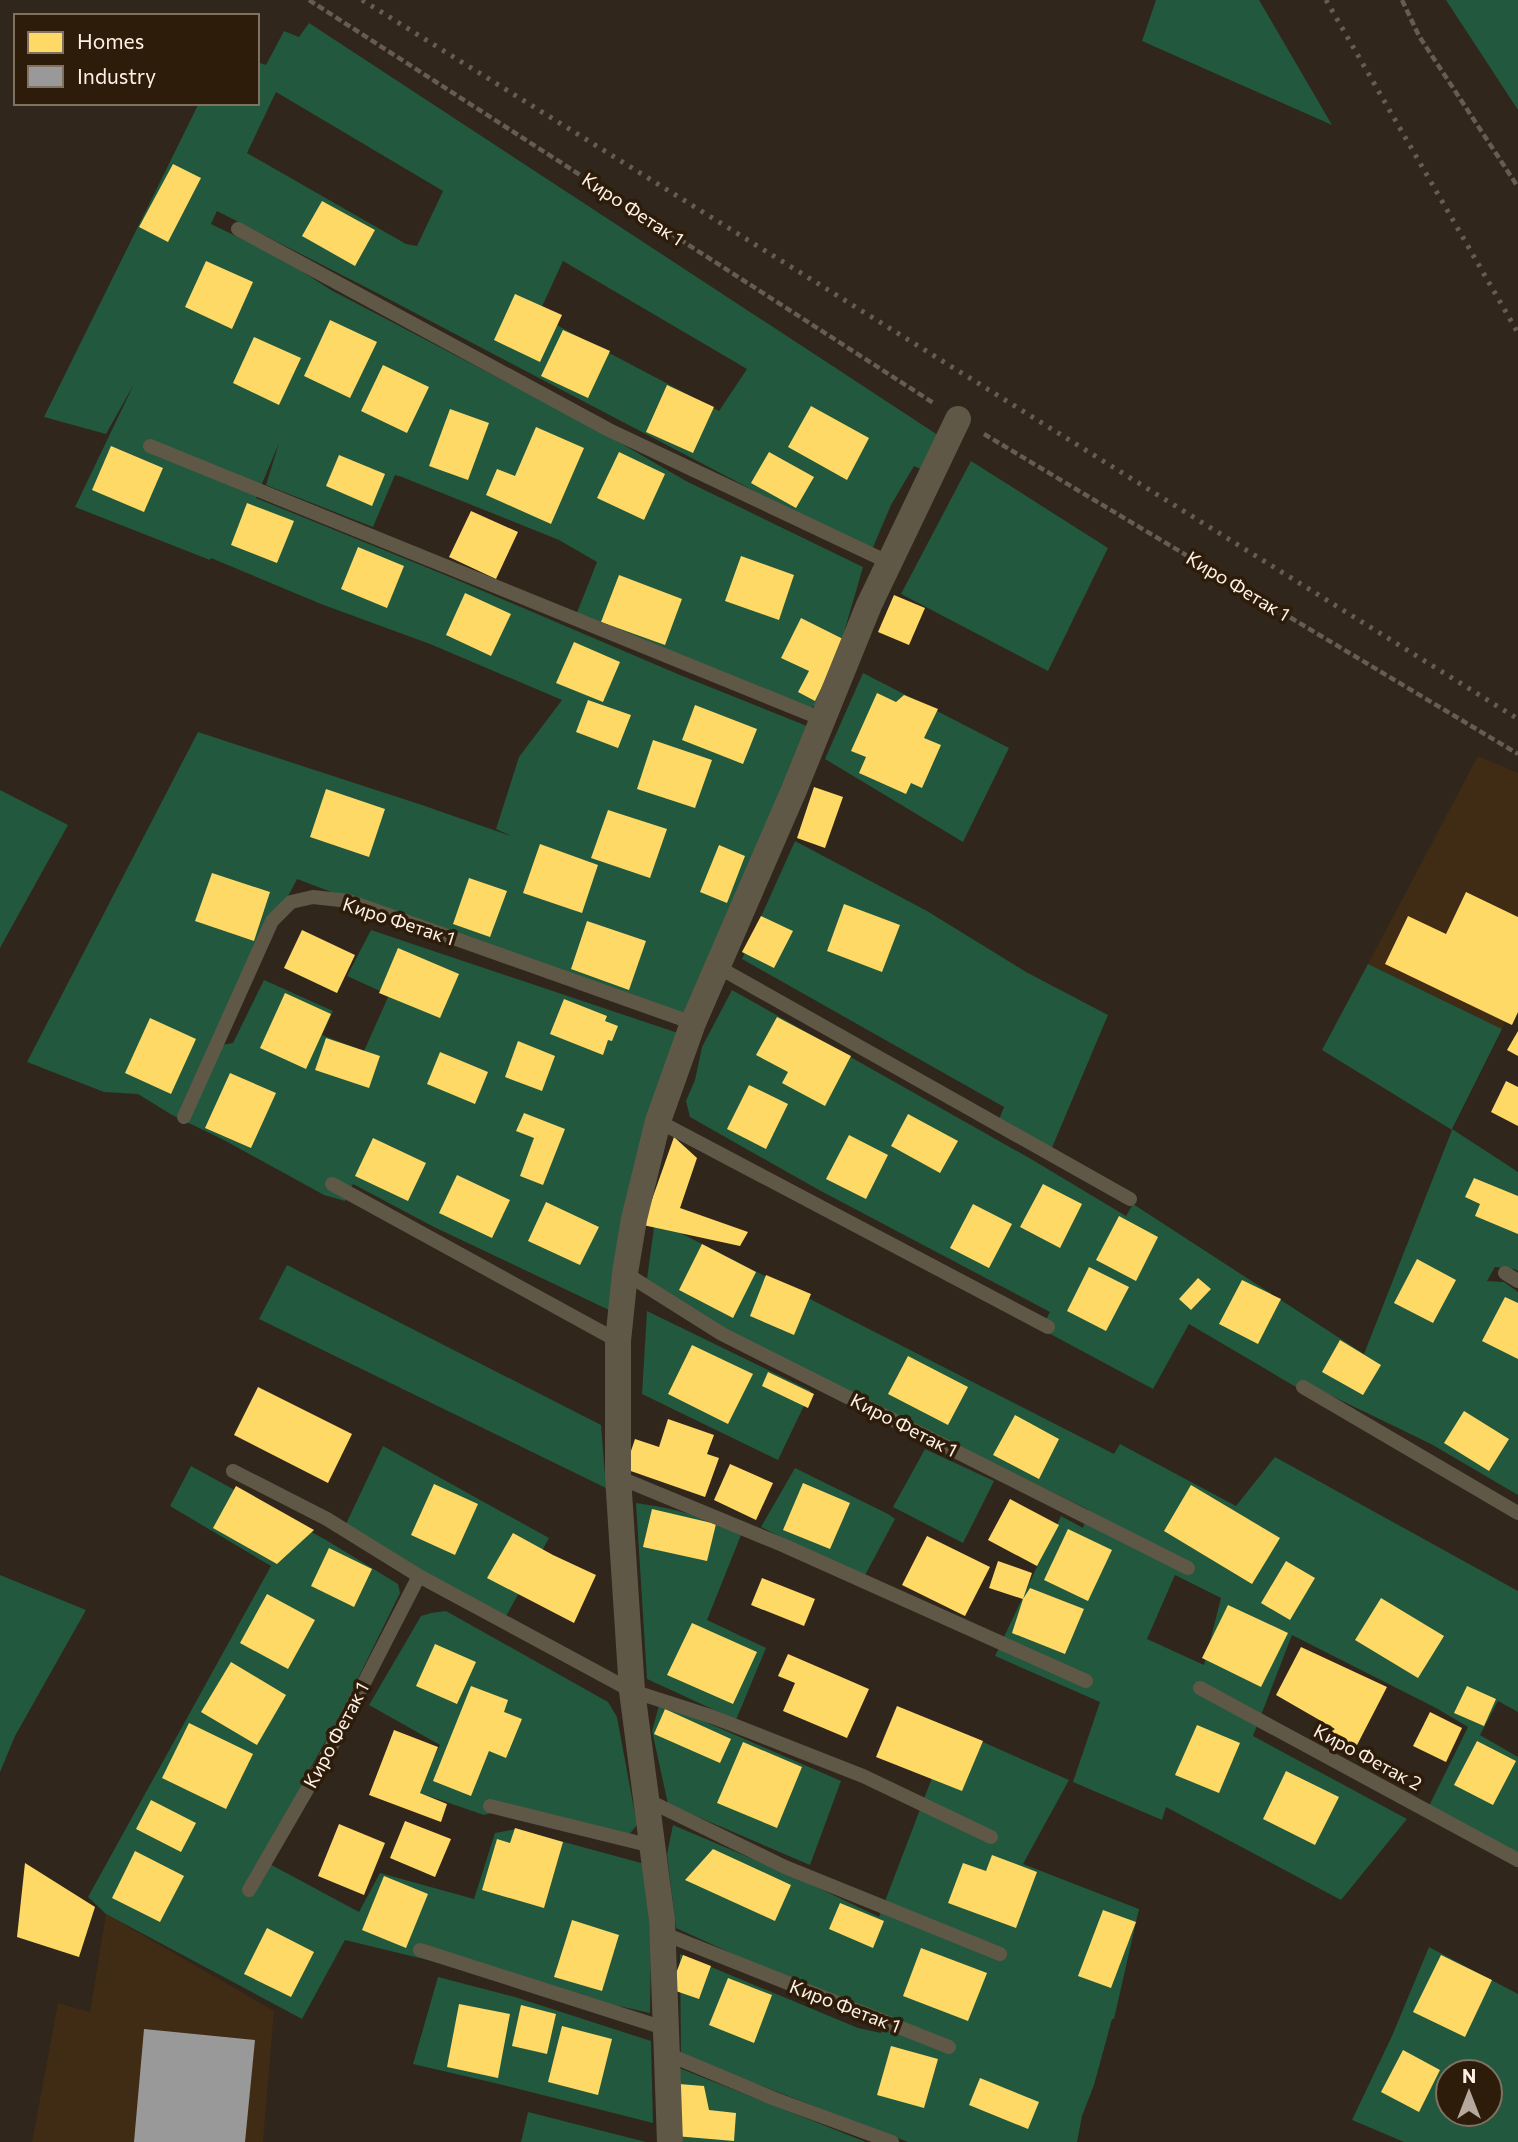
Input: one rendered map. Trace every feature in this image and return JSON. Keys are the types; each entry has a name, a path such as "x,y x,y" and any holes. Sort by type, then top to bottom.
{"street":[{"path":"670,2142 662,1933 632,1691 618,1477 618,1341 634,1219 658,1121 693,1023 794,790 869,606 958,419"}],"lane":[{"path":"238,229 609,430 890,564"},
{"path":"150,446 822,719"},
{"name":"Киро Фетак 1","path":"184,1118 272,921 292,902 313,897 349,901 693,1023"},
{"path":"718,967 1130,1199"},
{"path":"658,1121 1048,1327"},
{"path":"332,1184 618,1341"},
{"name":"Киро Фетак 1","path":"625,1273 722,1334 1188,1568"},
{"path":"1303,1387 1518,1513"},
{"path":"233,1471 327,1519 419,1576 632,1691 713,1717 850,1771 991,1836"},
{"path":"618,1477 785,1546 1086,1681"},
{"name":"Киро Фетак 1","path":"249,1890 327,1755 419,1576"},
{"name":"Киро Фетак 2","path":"1200,1689 1518,1860"},
{"path":"645,1798 785,1867 1000,1954"},
{"path":"490,1807 652,1846"},
{"name":"Киро Фетак 1","path":"662,1933 949,2047"},
{"path":"420,1951 665,2040 775,2099 892,2142"}],"path":[{"name":"Киро Фетак 1","path":"309,0 958,419 1518,754"},
{"path":"1402,0 1419,36 1518,187"}],"shaded area":[{"path":"1478,756 1518,773 1518,995 1502,1029 1368,964"},
{"path":"106,1914 274,2011 263,2142 32,2142 58,2003 90,2012"}],"green space":[{"path":"1156,0 1259,0 1332,125 1142,41"},
{"path":"1446,0 1518,0 1518,110"},
{"path":"309,23 950,443 932,474 914,466 891,505 871,552 217,211 211,224 281,258 331,290 605,434 686,481 863,567 836,660 817,704 802,713 576,615 597,562 559,540 402,477 395,475 373,527 266,485 279,443 256,498 807,726 689,1018 297,879 210,1047 233,1043 264,980 333,1011 322,1035 364,1051 389,995 347,976 371,930 681,1034 609,1310 434,1227 353,1184 345,1201 324,1195 172,1115 138,1094 104,1092 27,1062 198,732 511,836 496,829 519,757 562,700 430,644 75,507 134,384 106,434 44,417 198,105 259,105 259,63 266,65 284,31 299,37","holes":["276,92 443,191 417,246 406,244 247,153","563,261 747,369 719,411 562,328 539,313"]},
{"path":"971,461 1108,548 1048,671 901,594"},
{"path":"863,673 1009,748 963,842 825,759"},
{"path":"0,790 68,825 0,948"},
{"path":"795,841 927,911 1026,972 1108,1015 1051,1150 998,1122 1004,1107 742,959"},
{"path":"1368,964 1502,1029 1452,1129 1518,1172 1518,1271 1495,1267 1487,1281 1504,1282 1518,1292 1518,1495 1431,1444 1301,1381 1296,1387 1189,1324 1153,1389 1041,1329 1050,1312 819,1190 690,1117 686,1101 695,1080 702,1047 732,990 1031,1159 1126,1216 1133,1204 1364,1354 1452,1130 1322,1050"},
{"path":"655,1220 1114,1454 1120,1444 1236,1506 1275,1457 1518,1591 1518,1712 1498,1701 1480,1735 1518,1757 1518,1855 1429,1806 1468,1727 1292,1635 1253,1736 1407,1819 1341,1900 1166,1807 1162,1820 1073,1782 1100,1702 995,1656 1061,1516 1083,1528 1089,1510 666,1301 647,1279","holes":["1175,1575 1221,1598 1204,1665 1147,1639"]},
{"path":"287,1265 601,1425 606,1488 259,1319"},
{"path":"647,1311 811,1391 778,1460 642,1394"},
{"path":"383,1446 549,1538 503,1622 345,1526"},
{"path":"925,1449 994,1481 963,1543 893,1507"},
{"path":"191,1466 326,1540 398,1584 400,1593 340,1715 304,1780 266,1862 359,1912 380,1873 474,1899 495,1833 516,1829 645,1864 651,1949 650,2013 345,1940 302,2019 106,1914 88,1897 271,1566 170,1506"},
{"path":"795,1468 895,1519 863,1579 761,1527"},
{"path":"636,1503 690,1514 741,1535 707,1620 766,1648 736,1720 647,1679"},
{"path":"0,1575 86,1610 15,1736 0,1772"},
{"path":"446,1611 608,1702 617,1717 637,1825 626,1838 506,1809 484,1815 417,1792 440,1745 369,1705 421,1616"},
{"path":"660,1702 841,1781 810,1865 668,1804 652,1731"},
{"path":"951,1728 1069,1780 1023,1864 1139,1909 1114,2019 1082,2116 1077,2142 908,2142 681,2055 680,1954 858,2028 881,2033 887,2018 766,1969 676,1928 667,1854 673,1825 800,1879 879,1917"},
{"path":"1429,1947 1518,1994 1518,2142 1404,2142 1352,2120 1392,2036"},
{"path":"438,1977 515,1997 651,2041 653,2123 413,2064"},
{"path":"679,2068 866,2142 683,2142"},
{"path":"528,2112 646,2142 521,2142"}],"building: Homes":[{"path":"173,164 201,178 168,242 139,227"},
{"path":"322,201 375,230 355,266 302,236"},
{"path":"206,261 253,282 232,329 185,307"},
{"path":"515,294 562,315 540,362 494,340"},
{"path":"330,320 377,342 350,398 304,376"},
{"path":"563,330 610,351 588,398 541,376"},
{"path":"254,337 301,358 279,405 233,383"},
{"path":"383,365 429,387 407,433 361,411"},
{"path":"667,385 714,407 693,453 646,432"},
{"path":"811,406 869,438 847,480 788,447"},
{"path":"450,409 489,423 468,480 429,466"},
{"path":"536,427 584,448 551,524 486,495 497,469 515,476"},
{"path":"111,446 163,468 144,512 92,490"},
{"path":"619,452 665,474 644,520 597,498"},
{"path":"769,452 814,477 796,508 751,483"},
{"path":"339,455 385,474 372,506 326,486"},
{"path":"247,503 294,521 277,563 231,545"},
{"path":"471,511 518,532 496,579 449,557"},
{"path":"358,547 404,566 387,608 341,589"},
{"path":"741,556 794,575 779,620 725,601"},
{"path":"619,575 682,599 665,645 601,622"},
{"path":"465,593 511,614 491,656 446,635"},
{"path":"894,595 925,608 909,645 878,632"},
{"path":"801,618 845,640 815,701 798,692 809,671 781,658"},
{"path":"574,642 620,662 603,702 556,683"},
{"path":"877,693 896,702 904,695 938,709 924,738 941,745 922,788 911,783 906,794 859,773 866,757 851,751"},
{"path":"588,700 631,715 618,748 576,732"},
{"path":"695,705 757,729 743,764 682,740"},
{"path":"653,740 712,760 695,808 637,789"},
{"path":"814,787 843,797 825,848 797,838"},
{"path":"326,789 385,809 369,857 310,837"},
{"path":"608,810 667,829 650,878 591,858"},
{"path":"540,844 598,865 582,913 523,893"},
{"path":"719,845 745,856 727,903 700,892"},
{"path":"212,873 270,892 254,941 195,921"},
{"path":"469,878 507,891 490,937 453,924"},
{"path":"1466,892 1518,917 1518,1012 1512,1025 1385,964 1408,916 1446,934"},
{"path":"844,904 900,925 882,972 827,951"},
{"path":"761,916 793,931 774,968 742,952"},
{"path":"587,921 646,941 629,990 571,969"},
{"path":"302,930 355,955 337,993 284,968"},
{"path":"398,948 459,974 440,1018 379,993"},
{"path":"285,993 331,1014 306,1069 260,1048"},
{"path":"564,999 607,1016 605,1021 618,1026 612,1041 608,1040 603,1055 550,1034"},
{"path":"777,1017 851,1056 825,1106 782,1083 788,1072 756,1055"},
{"path":"150,1018 196,1039 171,1094 125,1073"},
{"path":"1518,1031 1518,1056 1507,1050"},
{"path":"326,1038 380,1056 369,1088 315,1070"},
{"path":"518,1041 555,1056 542,1091 505,1077"},
{"path":"440,1052 488,1072 475,1104 427,1084"},
{"path":"230,1073 276,1093 251,1148 205,1128"},
{"path":"1506,1081 1518,1087 1518,1126 1491,1112"},
{"path":"749,1085 788,1104 766,1149 727,1129"},
{"path":"524,1113 565,1129 543,1185 520,1176 534,1138 516,1131"},
{"path":"908,1114 958,1141 940,1173 891,1146"},
{"path":"849,1135 888,1155 866,1199 826,1179"},
{"path":"674,1137 697,1158 680,1208 748,1232 740,1246 643,1225"},
{"path":"373,1138 426,1163 408,1201 355,1176"},
{"path":"457,1175 510,1200 492,1238 439,1213"},
{"path":"1474,1178 1518,1196 1518,1234 1475,1216 1480,1204 1465,1197"},
{"path":"1043,1184 1082,1204 1060,1248 1020,1227"},
{"path":"546,1202 599,1227 580,1265 528,1241"},
{"path":"973,1204 1012,1224 989,1268 950,1248"},
{"path":"1119,1216 1158,1237 1136,1281 1096,1260"},
{"path":"702,1244 756,1272 733,1318 679,1290"},
{"path":"1417,1259 1456,1280 1433,1323 1394,1303"},
{"path":"1089,1267 1129,1287 1106,1331 1067,1311"},
{"path":"766,1275 811,1294 794,1335 750,1316"},
{"path":"1198,1278 1211,1289 1191,1310 1179,1299"},
{"path":"1242,1280 1281,1299 1258,1344 1219,1324"},
{"path":"1505,1297 1518,1303 1518,1359 1482,1341"},
{"path":"1340,1340 1381,1365 1363,1395 1322,1372"},
{"path":"692,1345 753,1374 728,1424 668,1394"},
{"path":"908,1356 968,1387 948,1425 888,1394"},
{"path":"768,1372 814,1394 808,1408 762,1386"},
{"path":"258,1387 352,1434 328,1483 234,1435"},
{"path":"1464,1411 1509,1439 1489,1471 1444,1443"},
{"path":"1015,1415 1059,1439 1039,1479 993,1455"},
{"path":"668,1419 714,1435 707,1454 719,1458 705,1497 625,1469 635,1439 659,1447"},
{"path":"730,1464 773,1483 756,1520 714,1500"},
{"path":"803,1483 850,1503 830,1549 783,1530"},
{"path":"434,1484 478,1504 455,1555 411,1535"},
{"path":"1191,1485 1280,1538 1252,1584 1164,1531"},
{"path":"236,1486 314,1530 277,1564 213,1528"},
{"path":"1010,1499 1059,1525 1037,1566 988,1540"},
{"path":"652,1509 716,1524 707,1561 643,1547"},
{"path":"1068,1529 1112,1550 1088,1601 1044,1580"},
{"path":"513,1533 596,1575 574,1623 487,1578"},
{"path":"927,1536 990,1567 965,1616 902,1585"},
{"path":"329,1548 372,1569 354,1607 311,1586"},
{"path":"998,1561 1032,1573 1023,1599 989,1588"},
{"path":"1286,1561 1315,1578 1290,1620 1261,1603"},
{"path":"762,1578 815,1599 804,1626 751,1605"},
{"path":"1030,1588 1084,1609 1065,1654 1012,1633 1023,1599"},
{"path":"267,1594 315,1620 288,1669 240,1643"},
{"path":"1381,1598 1444,1636 1418,1678 1355,1640"},
{"path":"1228,1605 1288,1633 1261,1687 1202,1658"},
{"path":"692,1623 757,1652 733,1704 667,1675"},
{"path":"435,1644 476,1662 457,1704 416,1686"},
{"path":"1301,1647 1387,1687 1356,1747 1329,1733 1335,1729 1276,1695"},
{"path":"788,1654 869,1689 847,1738 783,1711 795,1683 778,1676"},
{"path":"231,1662 286,1695 257,1745 201,1712"},
{"path":"471,1686 508,1700 504,1712 522,1719 506,1758 489,1751 471,1796 433,1781"},
{"path":"1467,1686 1496,1699 1484,1726 1454,1713"},
{"path":"897,1706 983,1741 962,1791 876,1757"},
{"path":"665,1709 731,1739 720,1763 654,1734"},
{"path":"1430,1712 1462,1728 1446,1762 1413,1746"},
{"path":"189,1723 253,1754 226,1809 162,1778"},
{"path":"1197,1725 1240,1743 1219,1793 1175,1775"},
{"path":"394,1730 438,1747 420,1793 447,1804 441,1822 369,1795"},
{"path":"1477,1741 1516,1761 1493,1805 1454,1785"},
{"path":"743,1742 802,1767 777,1828 717,1803"},
{"path":"1286,1771 1339,1797 1315,1845 1263,1819"},
{"path":"151,1800 196,1823 181,1852 136,1829"},
{"path":"405,1821 451,1839 435,1877 390,1858"},
{"path":"339,1824 385,1843 364,1895 318,1876"},
{"path":"515,1828 563,1842 544,1908 482,1890 497,1839 510,1843"},
{"path":"713,1849 791,1885 775,1921 685,1880"},
{"path":"135,1851 184,1876 160,1922 112,1898"},
{"path":"992,1855 1037,1872 1016,1928 948,1903 963,1863 986,1871"},
{"path":"25,1863 95,1907 79,1957 17,1937"},
{"path":"384,1876 428,1894 406,1948 362,1930"},
{"path":"840,1903 884,1921 873,1948 829,1929"},
{"path":"1103,1910 1136,1922 1111,1988 1078,1976"},
{"path":"572,1920 619,1935 602,1991 554,1977"},
{"path":"267,1928 314,1952 291,1997 244,1974"},
{"path":"921,1948 987,1973 968,2021 903,1996"},
{"path":"683,1955 711,1966 699,1999 670,1989"},
{"path":"1441,1955 1492,1980 1465,2037 1413,2012"},
{"path":"728,1978 772,1995 754,2043 709,2025"},
{"path":"459,2004 510,2014 498,2078 447,2067"},
{"path":"521,2005 556,2014 547,2054 512,2046"},
{"path":"562,2026 612,2039 598,2095 548,2082"},
{"path":"891,2046 938,2059 924,2108 877,2095"},
{"path":"1403,2050 1434,2067 1434,2082 1419,2112 1381,2092"},
{"path":"980,2078 1039,2102 1028,2129 969,2105"},
{"path":"679,2084 704,2086 709,2110 736,2113 734,2141 675,2136"}],"building: Industry":[{"path":"144,2029 255,2040 245,2142 134,2142"}],"railway":[{"path":"362,0 1518,719"},
{"path":"1326,0 1518,333"}]}
